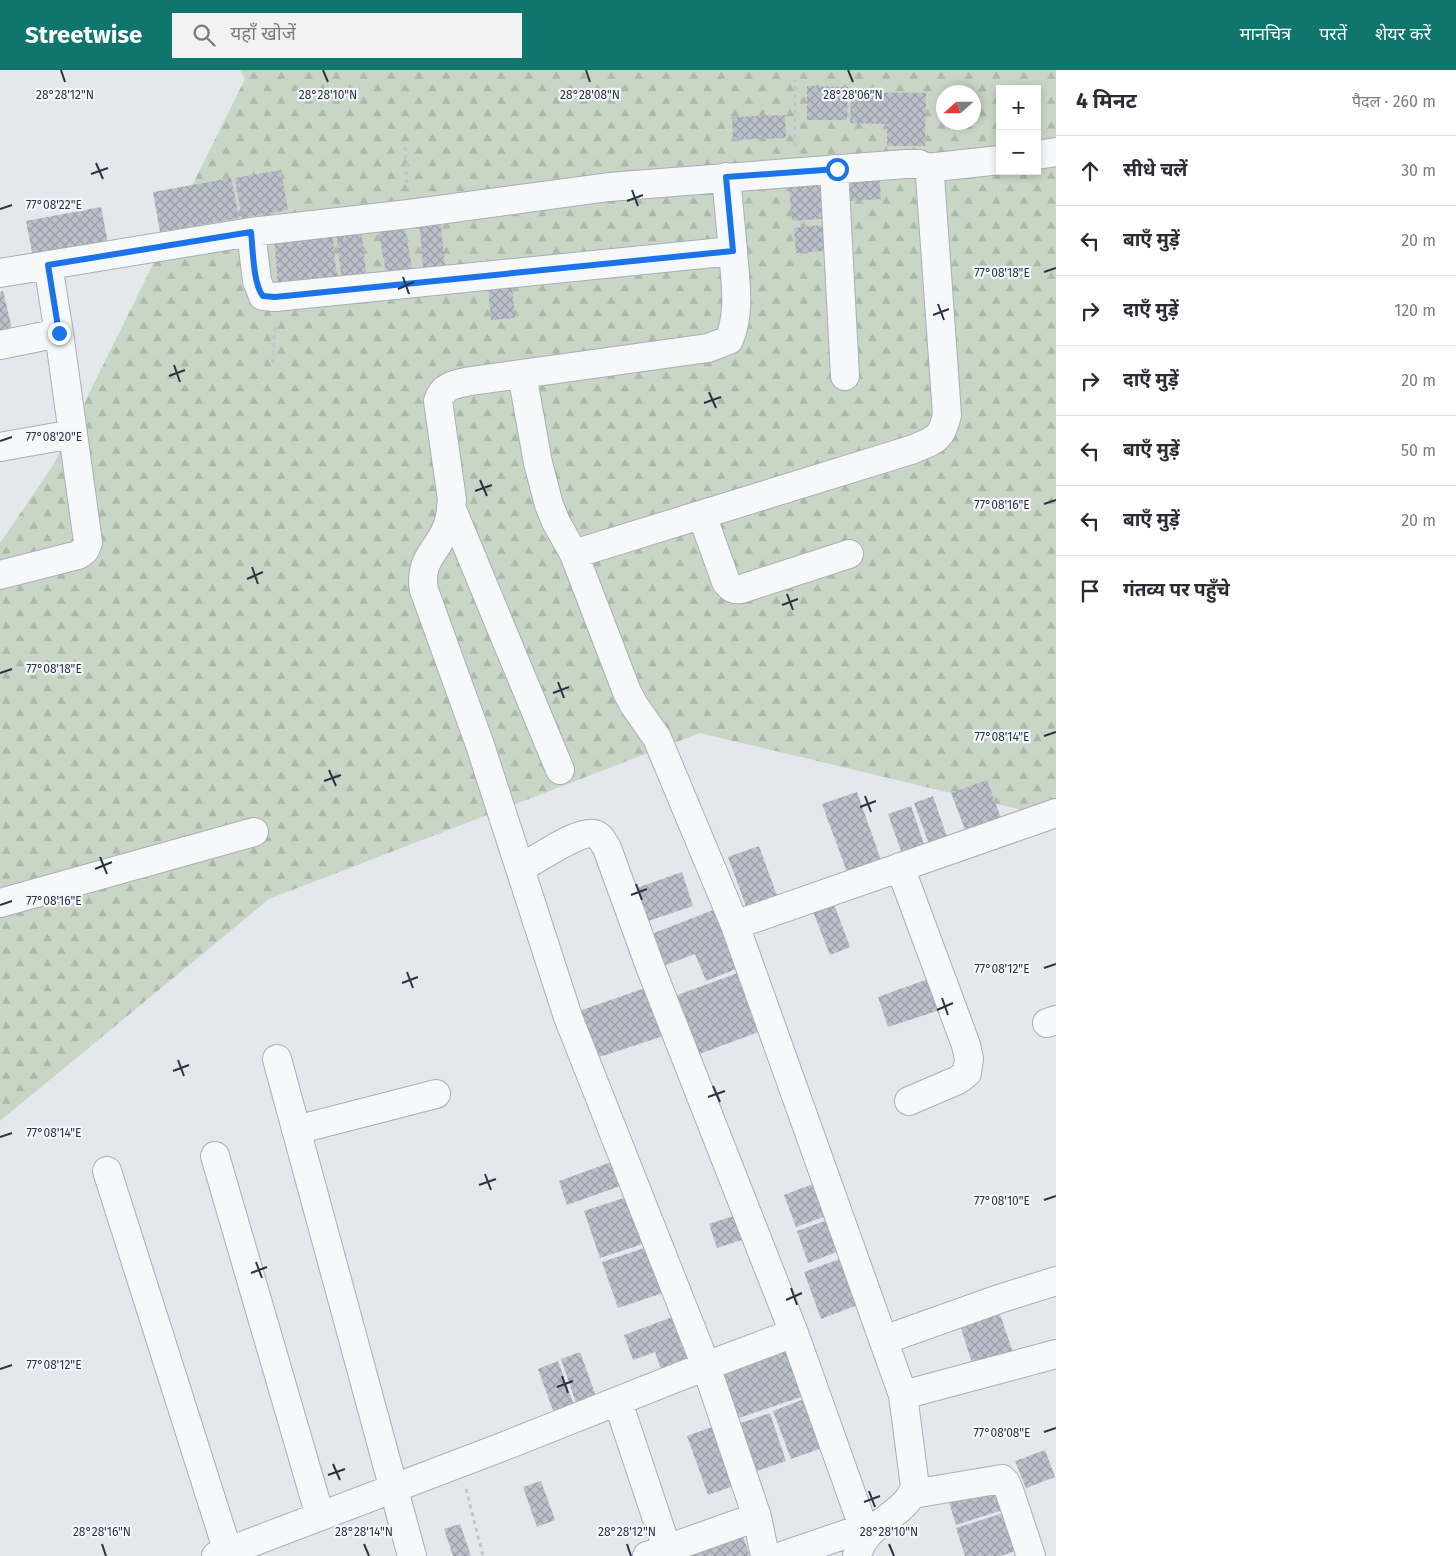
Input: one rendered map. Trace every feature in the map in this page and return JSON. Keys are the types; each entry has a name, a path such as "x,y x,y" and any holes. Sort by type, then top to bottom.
{"street":[{"path":"1041,154 1056,152"},
{"path":"0,273 251,232 409,214 609,187 834,169 919,164 927,168 996,160"},
{"path":"574,554 914,449 934,440 943,432 947,415 930,176 927,168"},
{"path":"834,169 844,376"},
{"path":"560,770 451,506 438,401 444,389 454,384 708,348 730,340 737,308 726,177"},
{"path":"251,232 257,280 261,294 263,296 275,297 733,251"},
{"path":"0,574 78,556 85,550 88,542 48,265"},
{"path":"0,344 59,333"},
{"path":"522,374 538,463 556,522 574,554 627,692 634,706 657,738 735,924 903,1395 915,1481 913,1494 909,1500 863,1540 782,1556"},
{"path":"0,447 73,434"},
{"path":"451,506 448,526 423,570 424,590 480,745 568,1017 706,1366 757,1517 764,1551 770,1556"},
{"path":"702,515 726,582 734,590 849,554"},
{"path":"735,924 1056,813"},
{"path":"0,903 254,832"},
{"path":"520,868 580,835 593,834 600,837 607,848 655,978 794,1333 863,1540"},
{"path":"900,867 966,1045 969,1059 966,1073 958,1080 909,1101"},
{"path":"277,1059 412,1556"},
{"path":"296,1130 436,1094"},
{"path":"215,1156 320,1516"},
{"path":"107,1171 222,1554 794,1333"},
{"path":"884,1340 1056,1281"},
{"path":"903,1395 1056,1354"},
{"path":"618,1402 657,1552 757,1517"},
{"path":"913,1494 1002,1479 1010,1493 1031,1556"}],"path":[{"path":"795,172 796,80"},
{"path":"405,147 409,214"},
{"path":"274,363 275,297"},
{"path":"464,1482 483,1556"}],"green space":[{"path":"240,70 1056,70 1056,818 700,733 269,899 0,1121 0,543 54,464 245,79"}],"building":[{"path":"807,86 848,87 847,120 807,120"},
{"path":"851,92 926,93 925,146 887,146 887,124 850,123"},
{"path":"785,115 786,138 733,140 732,117"},
{"path":"281,170 288,210 242,218 235,178"},
{"path":"879,173 881,199 850,201 848,176"},
{"path":"231,178 239,218 160,232 153,192"},
{"path":"830,181 833,218 792,221 789,184"},
{"path":"101,207 108,243 33,257 26,221"},
{"path":"440,217 445,267 423,268 419,218"},
{"path":"404,224 413,273 387,277 378,229"},
{"path":"833,224 836,250 796,253 794,228"},
{"path":"361,228 367,280 342,283 336,231"},
{"path":"332,231 337,280 278,285 274,237"},
{"path":"512,284 515,318 491,320 488,285"},
{"path":"3,291 12,329 0,332 0,292"},
{"path":"987,780 1001,818 966,832 951,793"},
{"path":"857,792 881,860 847,872 822,804"},
{"path":"933,796 947,837 929,844 914,803"},
{"path":"911,806 925,847 902,854 888,814"},
{"path":"759,846 779,901 748,912 728,857"},
{"path":"682,872 693,906 639,924 628,891"},
{"path":"831,896 850,947 830,955 810,904"},
{"path":"721,907 744,966 706,981 695,954 658,968 646,936"},
{"path":"746,970 767,1029 694,1056 672,997"},
{"path":"931,978 943,1009 888,1027 878,997"},
{"path":"651,986 667,1035 596,1058 576,1012"},
{"path":"614,1161 623,1185 567,1205 559,1181"},
{"path":"821,1181 832,1214 796,1227 784,1195"},
{"path":"633,1195 649,1242 600,1258 584,1211"},
{"path":"745,1212 754,1236 717,1248 709,1224"},
{"path":"833,1218 844,1249 808,1263 797,1231"},
{"path":"656,1244 672,1290 618,1308 602,1262"},
{"path":"848,1256 865,1302 821,1319 804,1272"},
{"path":"997,1306 1015,1358 975,1372 958,1319"},
{"path":"675,1316 693,1367 664,1378 655,1352 633,1360 624,1335"},
{"path":"791,1346 807,1395 736,1419 720,1370"},
{"path":"580,1352 597,1399 577,1406 561,1359"},
{"path":"558,1361 575,1408 555,1416 538,1369"},
{"path":"807,1398 825,1447 791,1459 773,1411"},
{"path":"770,1413 786,1461 754,1472 738,1424"},
{"path":"720,1424 742,1483 708,1495 687,1436"},
{"path":"1045,1450 1055,1477 1026,1488 1015,1461"},
{"path":"541,1481 555,1520 537,1527 523,1487"},
{"path":"1002,1485 1009,1508 956,1525 949,1502"},
{"path":"1013,1510 1025,1548 1001,1556 965,1556 956,1528"},
{"path":"460,1524 471,1556 453,1556 444,1529"},
{"path":"743,1536 750,1556 687,1556"}],"route":[{"path":"59,333 48,265 251,232 257,280 261,294 263,296 275,297 733,251 726,177 837,169"}]}
